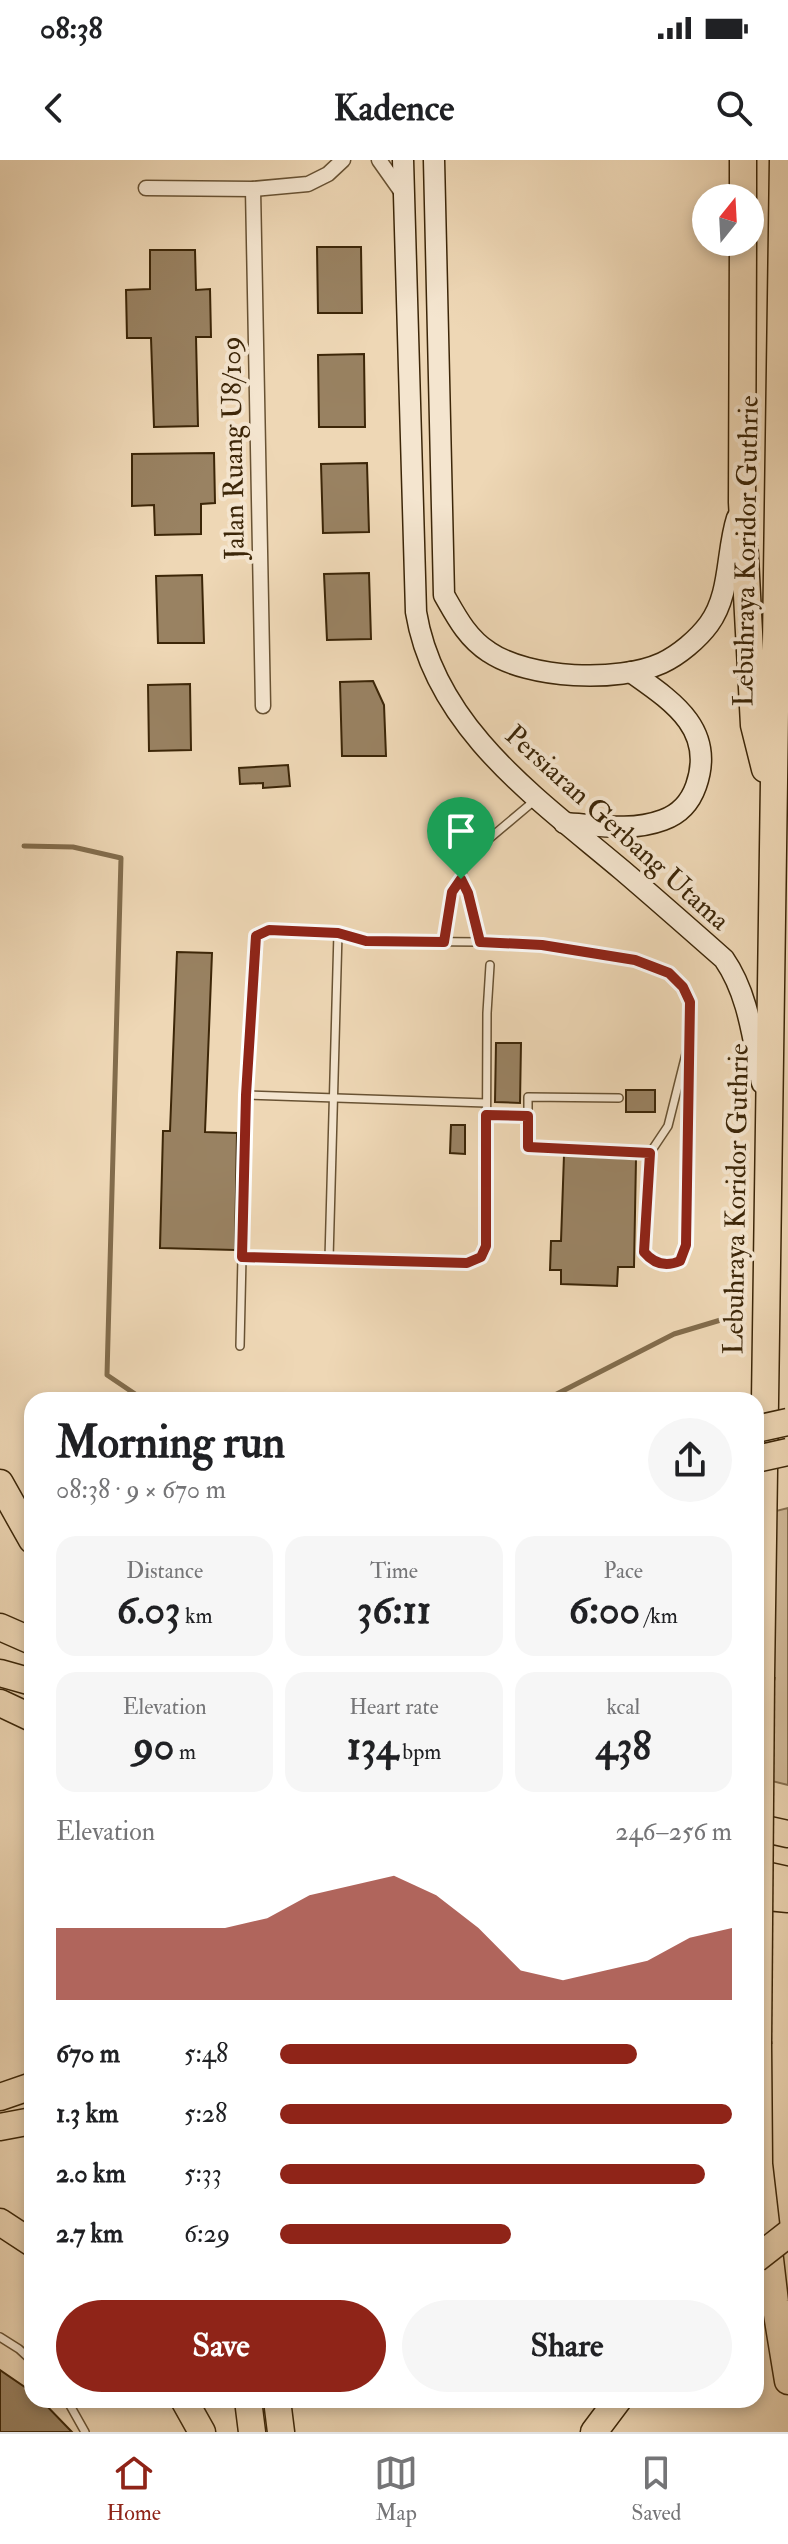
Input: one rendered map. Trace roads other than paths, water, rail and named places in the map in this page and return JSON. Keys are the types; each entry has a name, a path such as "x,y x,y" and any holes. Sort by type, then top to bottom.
{"highway":[{"path":"743,160 743,184"},
{"name":"Lebuhraya Koridor Guthrie","path":"764,1434 783,160"},
{"path":"743,256 742,502 754,725 761,762 773,786"},
{"path":"764,1427 788,1422"},
{"path":"764,1457 788,1452"},
{"path":"0,1483 24,1526"},
{"path":"0,1627 24,1638"},
{"path":"0,1673 24,1680"},
{"path":"0,1703 24,1714"},
{"path":"764,1820 788,1822"},
{"path":"764,1829 788,1834"},
{"path":"764,1875 788,1880"},
{"path":"764,1897 788,1899"},
{"path":"0,2097 24,2089"},
{"path":"0,2127 24,2122"},
{"name":"Lebuhraya Koridor Guthrie","path":"764,2207 788,2381"},
{"path":"0,2222 24,2238"},
{"path":"764,2253 788,2234"},
{"path":"188,2408 202,2432"},
{"path":"249,2408 252,2432"},
{"path":"278,2408 281,2432"},
{"path":"594,2432 612,2408"}],"main road":[{"name":"Persiaran Gerbang Utama","path":"403,160 418,628 440,683 469,728 502,768 724,959 742,992 768,1111"},
{"path":"434,160 444,595 461,626 487,651 502,660 562,674 631,672 671,657 695,640 717,610 742,502"},
{"path":"564,823 640,826 664,820 681,811 692,797 702,757 697,737 689,721 674,704 631,672"}],"street":[{"path":"146,188 253,189 308,184 328,174 343,160"},
{"path":"379,160 404,194"},
{"path":"435,183 448,160"},
{"name":"Jalan Ruang U8/109","path":"253,189 263,706"}],"lane":[{"path":"444,942 452,892 461,879 465,859 537,799"},
{"path":"461,879 468,893 480,942"},
{"path":"240,1346 246,1095 256,936 269,930 338,933 366,941 542,945 635,960 669,973 683,987 690,1002 686,1245 680,1261 670,1265 649,1258 644,1252 650,1153 668,1126 689,1042"},
{"path":"329,1259 338,933"},
{"path":"242,1257 467,1263 481,1257 486,1246 490,965"},
{"path":"246,1095 486,1103"},
{"path":"619,1098 528,1097 528,1147 650,1153"},
{"path":"486,1115 528,1116"},
{"path":"0,2337 24,2354"},
{"path":"72,2408 85,2432"}],"waterway":[{"path":"24,846 73,847 121,858 107,1375 132,1392"},
{"path":"561,1392 674,1334 734,1316"}]}
